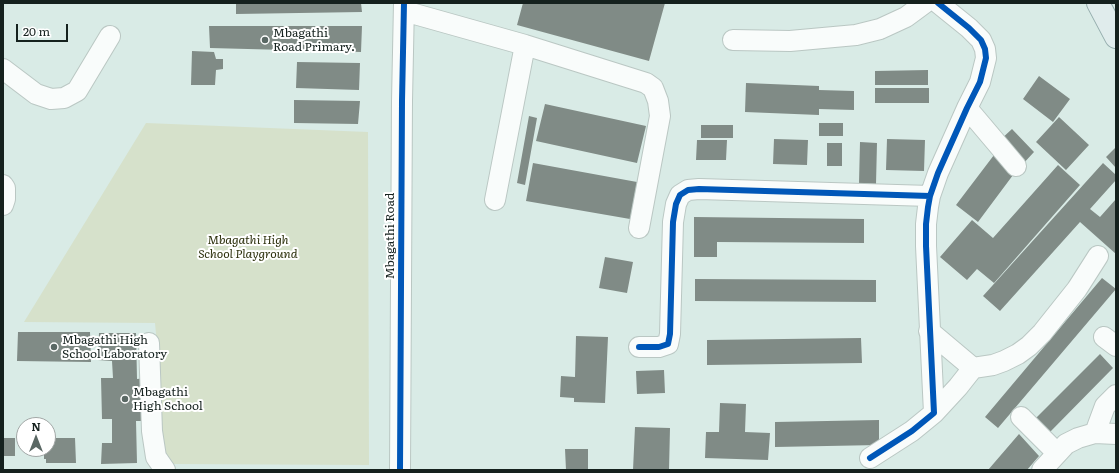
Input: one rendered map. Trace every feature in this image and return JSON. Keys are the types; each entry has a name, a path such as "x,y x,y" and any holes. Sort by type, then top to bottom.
{"main road":[{"path":"1098,3 1116,37"}],"street":[{"path":"733,40 790,41 856,34 880,29 906,17 924,3"},
{"path":"934,413 929,331 926,224 930,196 938,173 980,82 986,58 985,49 981,40 969,28 938,3"},
{"path":"404,7 524,46 646,83 653,88 658,102 660,116 639,228"},
{"name":"Mbagathi Road","path":"400,470 404,7"},
{"path":"3,69 36,94 51,99 64,98 77,90 110,36"},
{"path":"496,200 524,46"},
{"path":"967,108 1016,166"},
{"path":"3,184 5,188 5,199 3,205"},
{"path":"639,347 659,347 668,344 670,334 673,222 676,204 680,195 688,190 699,189 930,196"},
{"path":"929,331 973,368 993,366 1004,362 1029,346 1042,333 1077,289 1098,256"},
{"path":"149,343 152,431 156,457 165,470"},
{"path":"870,458 893,445 934,413 973,368"},
{"path":"1095,433 1105,406 1116,395"},
{"path":"1021,417 1057,453"},
{"path":"1042,470 1066,444 1078,438 1095,433 1116,434"}],"green space":[{"name":"Mbagathi High School Playground","path":"146,123 368,132 369,465 172,464 160,446 159,365 155,323 24,322"}],"building":[{"path":"236,3 361,3 362,12 236,14"},
{"path":"523,3 665,3 649,61 517,25"},
{"path":"209,26 362,26 361,52 210,48"},
{"path":"192,51 214,52 216,59 223,59 223,69 216,70 215,85 191,85"},
{"path":"297,62 360,63 359,90 296,88"},
{"path":"928,70 928,85 875,85 875,71"},
{"path":"1039,76 1070,99 1053,122 1023,99"},
{"path":"746,83 819,86 819,90 854,91 854,110 819,109 819,115 745,112"},
{"path":"875,88 929,88 929,103 875,103"},
{"path":"294,100 360,101 358,124 294,123"},
{"path":"545,104 646,126 637,163 536,141"},
{"path":"529,116 537,118 525,185 517,183"},
{"path":"1059,117 1089,145 1066,170 1036,142"},
{"path":"819,123 843,123 843,136 819,136"},
{"path":"701,125 733,125 733,138 701,138"},
{"path":"1012,129 1034,152 1022,165 999,141"},
{"path":"774,139 808,140 807,165 773,164"},
{"path":"887,139 925,140 924,171 886,170"},
{"path":"697,140 727,140 726,160 696,160"},
{"path":"860,142 877,143 876,184 859,183"},
{"path":"827,143 842,143 842,166 827,166"},
{"path":"1116,147 1116,168 1106,157"},
{"path":"994,155 1016,171 978,222 956,205"},
{"path":"533,163 637,182 630,219 526,201"},
{"path":"1103,163 1116,175 1116,180 1090,209 1100,217 1116,199 1116,254 1080,222 1000,311 983,296"},
{"path":"1058,165 1080,185 994,283 977,269 967,280 940,257 972,220 993,238"},
{"path":"694,217 864,219 864,243 717,242 717,257 694,257"},
{"path":"605,257 633,262 627,293 599,288"},
{"path":"1102,278 1116,289 998,428 985,417"},
{"path":"695,279 876,280 876,302 695,301"},
{"name":"Mbagathi High School Laboratory","path":"18,332 90,332 91,362 17,361"},
{"name":"Mbagathi High School","path":"99,333 136,333 137,379 147,378 150,421 136,421 137,463 101,464 102,443 112,443 112,419 102,419 101,378 113,378 112,361 98,360"},
{"path":"576,336 608,337 605,403 574,402 574,398 560,397 561,376 575,377"},
{"path":"861,338 862,363 707,365 707,340"},
{"path":"1100,354 1113,368 1050,432 1036,418"},
{"path":"664,370 665,393 637,394 636,371"},
{"path":"720,403 746,404 745,432 770,433 768,460 705,458 706,432 719,432"},
{"path":"879,420 879,445 775,447 775,422"},
{"path":"635,427 670,428 669,470 633,470"},
{"path":"1019,434 1039,456 1027,470 988,470"},
{"path":"3,438 15,438 15,456 3,456"},
{"path":"56,438 75,438 76,463 46,463 46,459 44,459 44,457 56,457"},
{"path":"565,449 588,449 588,470 566,470"}],"cycle path":[{"path":"400,470 404,3"},
{"path":"870,458 912,431 934,413 926,246 928,207 938,173 980,82 986,58 985,49 981,40 969,28 938,3"},
{"path":"639,347 659,347 668,344 670,334 673,222 676,204 680,195 688,190 699,189 930,196"}],"place":[{"name":"Mbagathi Road Primary.","path":"265,40"},
{"name":"Mbagathi High School Laboratory","path":"54,347"},
{"name":"Mbagathi High School","path":"125,399"}]}
